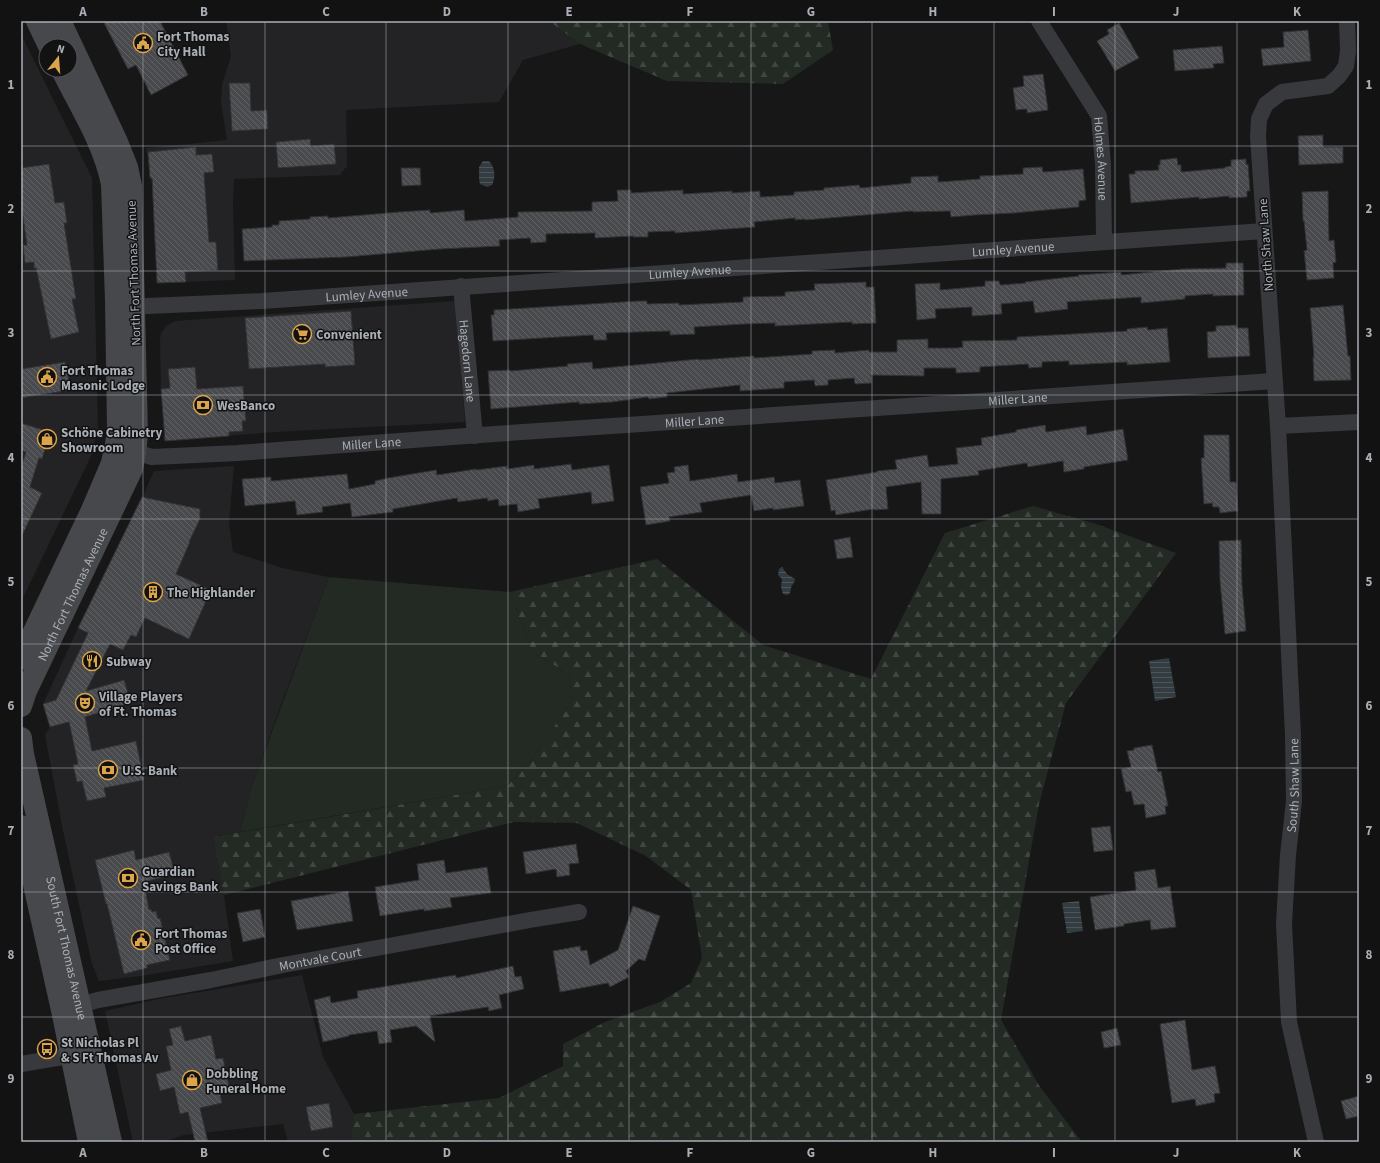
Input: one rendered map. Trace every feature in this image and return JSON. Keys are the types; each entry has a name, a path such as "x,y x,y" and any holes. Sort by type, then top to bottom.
{"main road":[{"path":"36,21 45,38"},
{"name":"North Fort Thomas Avenue","path":"60,21 117,142 127,167 131,186 125,307"},
{"name":"North Fort Thomas Avenue","path":"21,659 92,510 112,463 126,449 137,434 125,307 109,168 102,150 66,78"},
{"name":"North Fort Thomas Avenue","path":"21,706 26,690 132,469 126,449"},
{"name":"South Fort Thomas Avenue","path":"22,746 32,859"},
{"name":"South Fort Thomas Avenue","path":"21,826 32,859 71,1008 81,1054 111,1142"},
{"name":"South Fort Thomas Avenue","path":"81,1054 89,1142"}],"street":[{"name":"Holmes Avenue","path":"1039,21 1099,116 1103,165 1104,242"},
{"name":"North Shaw Lane","path":"1278,426 1258,137 1259,119 1266,104 1282,92 1328,86 1339,76 1346,66 1348,51 1347,21"},
{"name":"Lumley Avenue","path":"125,307 262,300 1264,231"},
{"name":"Hagedorn Lane","path":"461,286 475,436"},
{"name":"Miller Lane","path":"126,449 152,457 220,454 1274,381"},
{"path":"1278,426 1359,422"},
{"name":"South Shaw Lane","path":"1278,426 1294,801 1288,855 1284,924 1289,1022 1316,1142"},
{"name":"Montvale Court","path":"71,1008 98,1000 211,980 283,964 579,912"},
{"path":"21,1064 81,1054"}],"shaded area":[{"path":"226,21 549,21 580,44 523,60 499,102 346,110 347,166 340,175 234,179 233,203 235,280 157,283 152,184 146,148 227,140 221,103 222,85 231,56"},
{"path":"21,34 38,68 38,78 43,78 92,178 98,428 92,454 21,602"},
{"path":"483,161 489,161 493,166 494,172 492,185 487,187 480,184 479,179 479,167"},
{"path":"455,301 465,422 275,432 165,441 161,389 160,339 161,333 166,326 175,321"},
{"path":"234,466 229,523 233,552 282,568 329,577 252,786 240,832 213,837 224,895 233,961 141,976 99,981 92,964 63,831 45,735 50,727 43,704 154,471"},
{"path":"782,567 787,574 795,579 795,582 788,595 783,594 781,587 782,579 778,575 779,569"},
{"path":"1169,658 1176,697 1155,701 1149,661"},
{"path":"1079,901 1083,931 1067,933 1062,903"},
{"path":"302,975 323,1057 354,1114 351,1142 288,1142 283,1124 184,1135 163,1142 133,1142 105,1011 158,999"}],"green space":[{"path":"549,21 828,21 833,50 783,84 667,81 580,44"},
{"path":"1033,506 1096,524 1176,553 1066,703 1039,804 1001,1020 1040,1087 1082,1142 351,1142 354,1114 499,1098 563,1066 563,1044 605,1022 660,1002 691,983 702,958 691,890 646,856 577,823 514,822 224,895 213,837 507,786 529,763 572,701 569,674 532,652 510,592 657,559 763,645 871,679 945,533"},
{"path":"329,577 510,592 532,652 569,674 572,701 529,763 507,786 240,832 252,786"}],"building":[{"name":"Fort Thomas City Hall","path":"103,21 160,21 188,75 151,95 136,65 128,69"},
{"path":"1119,23 1139,58 1115,71 1097,41 1109,34 1107,30"},
{"path":"1308,30 1311,61 1263,66 1261,49 1284,47 1283,32"},
{"path":"1222,46 1224,63 1213,64 1214,68 1175,71 1173,50"},
{"path":"1043,74 1048,110 1027,113 1027,109 1016,110 1013,88 1024,86 1023,76"},
{"path":"229,83 250,83 251,111 267,110 268,129 232,131"},
{"path":"1323,135 1323,147 1343,147 1343,163 1299,165 1298,136"},
{"path":"310,139 311,146 334,144 336,164 278,168 276,142"},
{"path":"196,147 196,155 212,154 214,172 204,173 209,242 216,242 218,270 185,272 186,282 157,283 152,178 150,178 148,152"},
{"path":"1177,158 1178,165 1181,165 1181,172 1225,168 1231,166 1231,160 1246,159 1246,165 1248,164 1250,191 1247,191 1247,197 1229,198 1229,196 1199,199 1199,197 1131,203 1129,174 1135,174 1135,171 1159,170 1158,165 1160,165 1160,160"},
{"path":"49,164 55,203 64,202 67,223 64,223 76,299 72,299 79,332 51,339 36,268 34,268 34,262 25,263 23,245 27,245 21,203 21,168"},
{"path":"1042,167 1043,172 1083,169 1086,200 1079,201 1079,207 1014,213 951,217 950,211 913,211 805,220 795,220 795,218 754,222 755,227 675,233 675,231 648,232 648,237 633,236 595,238 595,233 546,234 546,242 531,243 530,238 499,240 500,246 440,249 346,257 244,261 242,229 272,227 272,225 279,225 279,221 310,219 310,217 328,216 328,218 430,210 430,213 464,210 465,221 518,217 518,212 592,211 592,202 618,201 617,190 631,190 631,193 683,190 683,194 760,191 760,197 794,195 794,192 824,190 824,188 859,185 860,188 911,183 911,177 938,176 938,182 980,179 980,176 1023,174 1023,168"},
{"path":"401,168 420,168 421,185 402,186"},
{"path":"1328,191 1329,241 1334,240 1336,262 1333,263 1334,278 1307,280 1304,251 1307,250 1303,221 1302,192"},
{"path":"1226,263 1243,263 1244,295 1213,296 1213,294 1185,296 1185,299 1141,303 1141,297 1067,302 1068,309 1035,313 1033,301 1001,304 1002,314 972,316 972,307 935,309 936,318 917,320 915,284 940,283 940,290 985,286 985,281 999,281 1000,285 1079,276 1078,275 1121,272 1121,275 1182,269 1226,268"},
{"path":"866,282 866,287 874,287 876,323 852,324 852,322 775,326 775,323 745,324 694,327 695,334 670,335 670,331 606,333 607,340 594,340 593,335 493,341 491,315 494,315 494,310 638,301 647,301 647,304 679,303 679,305 743,302 743,297 785,296 785,292 815,290 814,284"},
{"path":"1343,305 1348,356 1350,356 1351,380 1314,381 1314,357 1310,308"},
{"path":"351,311 355,365 325,367 325,364 249,369 245,318"},
{"path":"1236,325 1237,328 1248,328 1250,356 1208,358 1207,332 1216,331 1216,326"},
{"path":"1147,327 1148,330 1167,328 1170,362 1127,365 1127,362 1069,365 1069,361 1042,362 1042,367 1029,368 1028,364 980,367 980,372 956,373 956,368 924,368 924,376 871,375 872,383 855,384 854,378 828,380 828,385 815,386 814,380 784,382 784,388 740,391 740,385 667,393 667,397 649,399 648,397 612,402 579,404 579,402 491,409 488,371 510,371 568,366 567,364 592,362 593,369 699,359 754,356 754,358 812,354 812,351 835,350 835,353 869,350 869,352 897,352 897,340 928,339 928,348 956,348 963,347 962,341 1017,340 1017,337 1127,331 1127,329"},
{"name":"Fort Thomas Masonic Lodge","path":"65,362 71,390 21,398 21,369"},
{"name":"WesBanco","path":"195,367 197,389 243,386 246,421 242,421 243,431 229,432 229,436 165,441 161,389 170,388 168,369"},
{"path":"21,423 56,434 52,448 46,446 42,459 39,458 30,487 42,493 21,538 21,467 26,452 21,450"},
{"path":"1045,425 1046,432 1086,426 1087,435 1123,429 1128,460 1084,467 1084,469 1064,472 1063,461 1028,467 1027,463 978,471 979,475 941,479 941,514 922,514 921,482 886,487 888,509 874,509 836,515 835,510 831,511 826,480 897,469 895,460 927,455 929,467 958,464 956,448 982,445 981,438"},
{"path":"1204,435 1229,435 1230,482 1236,482 1238,511 1220,513 1219,507 1213,507 1212,503 1204,504 1201,458 1204,458"},
{"path":"571,464 572,470 609,465 614,501 592,504 591,492 538,499 540,508 518,512 517,504 499,506 498,499 488,501 487,498 458,502 457,498 393,509 393,512 352,517 350,503 322,507 323,512 297,515 295,501 245,506 242,479 271,477 271,481 347,474 349,489 375,484 375,481 388,478 436,470 437,475 507,466 507,469 534,465 534,469"},
{"path":"688,465 690,481 737,474 738,482 774,477 775,483 800,480 804,506 754,511 751,495 700,503 702,512 669,517 670,521 646,525 640,487 669,483 667,473 675,472 674,467"},
{"path":"142,497 200,509 200,519 176,574 211,590 189,639 145,618 136,637 131,635 123,650 110,644 86,691 124,680 130,700 123,702 124,705 85,717 92,751 136,741 144,780 104,788 106,797 87,801 82,781 77,782 73,765 78,764 69,722 50,727 43,704 56,700 88,633 78,628"},
{"path":"850,537 853,557 837,559 834,540"},
{"path":"1241,540 1242,586 1246,631 1225,634 1220,581 1219,541"},
{"path":"1152,745 1158,772 1161,771 1168,806 1165,806 1166,814 1146,818 1144,804 1134,805 1131,791 1126,792 1121,769 1131,767 1127,751 1134,750 1134,748"},
{"path":"1110,826 1113,850 1094,852 1091,828"},
{"path":"576,844 579,863 569,864 570,875 557,877 556,869 526,874 523,852"},
{"path":"134,850 136,860 169,852 175,874 144,882 149,910 151,909 152,912 156,911 158,919 160,918 170,960 147,965 147,968 124,974 95,860"},
{"path":"444,860 446,873 487,867 491,893 450,898 452,907 424,911 424,909 380,916 375,887 419,880 417,864"},
{"path":"1155,869 1158,888 1170,886 1176,927 1151,930 1150,920 1124,924 1124,926 1095,930 1090,897 1136,890 1134,872"},
{"path":"348,891 353,921 297,930 291,901"},
{"path":"633,906 660,916 645,961 639,959 626,971 629,977 610,987 608,983 560,992 553,951 580,946 581,951 587,950 590,965 618,950"},
{"path":"260,909 265,937 243,942 237,913"},
{"path":"513,966 515,977 521,976 524,989 499,995 502,1008 489,1011 488,1007 430,1016 435,1042 416,1026 390,1030 392,1042 379,1044 377,1031 349,1035 323,1042 314,1000 330,996 331,1003 358,998 357,991 456,975 456,978"},
{"path":"1185,1020 1192,1070 1215,1066 1220,1093 1214,1094 1215,1102 1196,1106 1195,1099 1172,1103 1160,1024"},
{"name":"Dobbling Funeral Home","path":"181,1026 185,1041 211,1035 216,1059 223,1058 229,1086 219,1089 222,1103 200,1108 208,1142 195,1142 188,1112 180,1114 174,1087 160,1091 156,1074 171,1070 166,1046 173,1045 169,1029"},
{"path":"1117,1028 1121,1045 1104,1048 1101,1032"},
{"path":"1359,1096 1359,1116 1346,1119 1341,1101"},
{"path":"329,1103 333,1127 311,1131 306,1107"}],"place":[{"name":"Fort Thomas City Hall","path":"143,43"},
{"name":"Convenient","path":"302,334"},
{"name":"Fort Thomas Masonic Lodge","path":"47,377"},
{"name":"WesBanco","path":"203,405"},
{"name":"Schöne Cabinetry Showroom","path":"47,439"},
{"name":"The Highlander","path":"153,592"},
{"name":"Subway","path":"92,661"},
{"name":"Village Players of Ft. Thomas","path":"85,703"},
{"name":"U.S. Bank","path":"108,770"},
{"name":"Guardian Savings Bank","path":"128,878"},
{"name":"Fort Thomas Post Office","path":"141,940"},
{"name":"St Nicholas Pl & S Ft Thomas Av","path":"47,1049"},
{"name":"Dobbling Funeral Home","path":"192,1080"}]}
